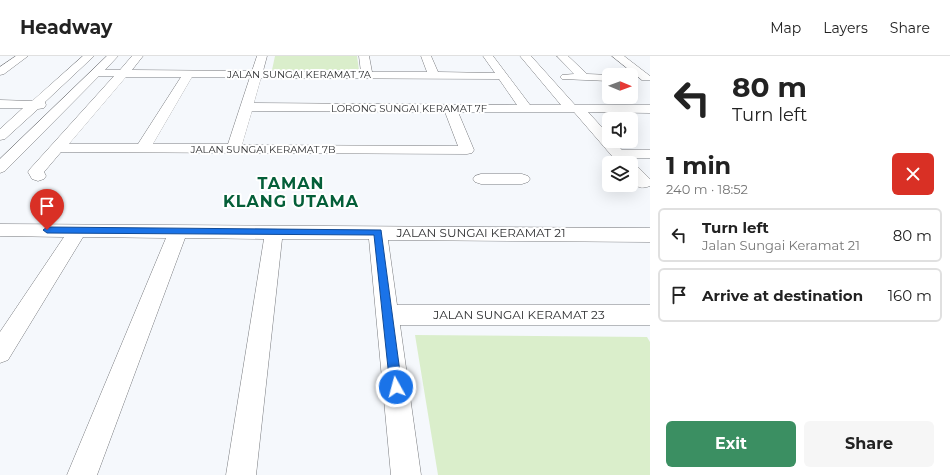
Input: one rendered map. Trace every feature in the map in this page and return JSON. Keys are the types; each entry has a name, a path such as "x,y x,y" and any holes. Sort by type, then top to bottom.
{"street":[{"path":"0,72 23,56"},
{"path":"0,136 89,56"},
{"path":"0,168 113,56"},
{"path":"38,176 36,172 138,56"},
{"path":"234,148 248,107 262,56"},
{"path":"364,56 367,75"},
{"path":"426,56 434,75"},
{"path":"488,56 526,108"},
{"path":"525,56 619,156"},
{"path":"562,56 585,78"},
{"path":"618,56 648,78"},
{"name":"JALAN SUNGAI KERAMAT 7A","path":"96,73 502,76"},
{"path":"143,148 188,74"},
{"path":"566,78 602,78"},
{"path":"0,104 64,105"},
{"name":"LORONG SUNGAI KERAMAT 7F","path":"248,107 650,109"},
{"name":"JALAN SUNGAI KERAMAT 7B","path":"58,148 467,150 450,108"},
{"path":"638,156 650,154"},
{"path":"638,176 644,183"},
{"path":"481,179 522,179"},
{"name":"JALAN SUNGAI KERAMAT 21","path":"0,230 650,235"},
{"path":"0,352 78,230"},
{"path":"82,475 178,231"},
{"path":"241,475 274,232"},
{"path":"378,232 406,475"},
{"name":"JALAN SUNGAI KERAMAT 23","path":"387,314 650,316"}],"green space":[{"path":"275,56 357,56 359,70 272,70"},
{"path":"415,335 647,337 650,342 650,475 438,475"}],"district":[{"name":"TAMAN KLANG UTAMA","path":"291,192"}],"route":[{"path":"47,230 378,232 396,387"}]}
